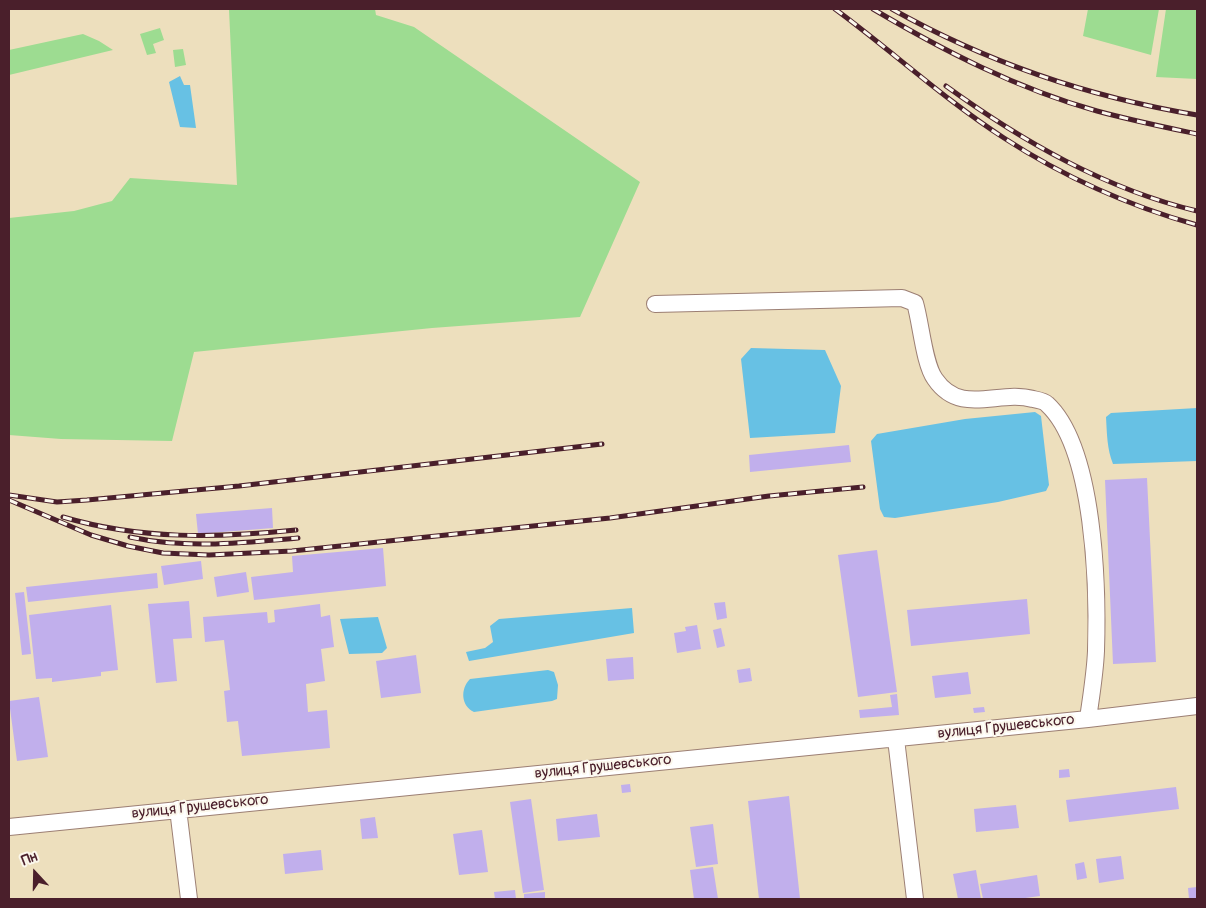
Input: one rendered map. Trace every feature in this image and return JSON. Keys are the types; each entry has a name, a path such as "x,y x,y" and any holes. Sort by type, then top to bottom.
{"street":[{"path":"655,304 902,298 915,303 934,379 951,396 974,400 1025,396 1046,403 1060,420 1075,451 1087,494 1096,652 1088,719"},
{"name":"вулиця Грушевського","path":"9,827 1088,719 1197,706"},
{"path":"896,738 915,899"},
{"path":"178,809 188,899"}],"green space":[{"path":"229,9 375,9 376,15 414,27 640,182 580,317 432,328 194,352 172,441 61,439 9,435 9,218 74,211 112,201 130,178 237,185"},
{"path":"1088,9 1159,9 1151,55 1083,36"},
{"path":"1166,9 1197,9 1197,79 1156,77"},
{"path":"160,28 164,40 153,44 156,53 147,55 140,34"},
{"path":"83,34 113,50 9,75 9,50"},
{"path":"183,49 186,65 175,67 173,50"}],"water":[{"path":"180,76 184,85 190,85 196,128 180,127 169,82"},
{"path":"751,348 825,350 841,386 835,433 750,438 741,359"},
{"path":"1197,408 1197,461 1113,464 1108,447 1106,417 1111,413"},
{"path":"1035,412 1041,416 1049,485 1046,491 998,502 895,518 884,517 880,509 871,441 877,434 965,419"},
{"path":"632,608 634,633 469,661 466,652 485,648 493,642 490,626 499,619"},
{"path":"378,617 387,648 382,653 349,654 340,619"},
{"path":"548,670 554,672 558,685 557,699 552,701 474,712 464,702 463,692 470,679"}],"building":[{"path":"849,445 851,462 750,472 749,455"},
{"path":"1147,478 1156,662 1113,664 1105,480"},
{"path":"272,508 273,528 198,534 196,514"},
{"path":"383,548 386,586 254,600 251,577 293,572 292,556"},
{"path":"877,550 897,692 858,697 838,555"},
{"path":"201,561 203,579 164,585 161,566"},
{"path":"246,572 249,592 217,597 214,577"},
{"path":"157,573 158,588 28,602 26,587"},
{"path":"24,592 31,654 22,655 15,593"},
{"path":"1027,599 1030,634 911,646 907,610"},
{"path":"189,601 192,638 173,639 177,681 156,683 148,604"},
{"path":"725,602 727,618 717,620 714,603"},
{"path":"320,604 321,617 330,615 334,647 321,649 325,681 306,684 308,712 327,710 330,748 242,756 238,721 227,722 224,691 230,690 224,640 205,642 203,617 267,612 268,623 275,622 274,610"},
{"path":"111,605 118,670 101,672 101,676 52,682 52,678 36,679 29,615"},
{"path":"697,625 701,649 677,653 674,633 686,631 685,627"},
{"path":"721,628 725,646 717,648 713,630"},
{"path":"416,655 421,693 381,698 376,661"},
{"path":"633,657 634,679 608,681 606,659"},
{"path":"750,668 752,681 739,683 737,670"},
{"path":"968,672 971,694 935,698 932,676"},
{"path":"897,694 899,715 860,718 859,710 892,707 890,695"},
{"path":"39,697 48,757 17,761 9,701"},
{"path":"984,707 985,712 974,713 973,708"},
{"path":"1069,769 1070,777 1059,778 1059,770"},
{"path":"630,784 631,792 622,793 621,785"},
{"path":"1176,787 1179,809 1069,822 1066,800"},
{"path":"789,796 800,899 759,899 748,801"},
{"path":"531,799 544,890 523,893 510,802"},
{"path":"1016,805 1019,828 976,832 974,809"},
{"path":"597,814 600,837 558,841 556,819"},
{"path":"375,817 378,838 362,839 360,819"},
{"path":"713,824 718,864 696,867 690,827"},
{"path":"482,830 488,872 459,875 453,834"},
{"path":"321,850 323,870 285,874 283,854"},
{"path":"1121,856 1124,879 1099,883 1096,859"},
{"path":"1084,862 1087,878 1077,880 1075,864"},
{"path":"713,867 718,899 694,899 690,870"},
{"path":"976,870 981,899 958,899 953,874"},
{"path":"1037,875 1040,896 1018,899 983,899 980,884"},
{"path":"1197,887 1197,899 1189,899 1188,888"},
{"path":"515,890 516,899 495,899 494,892"},
{"path":"545,892 545,899 524,899 524,894"}],"railway":[{"path":"835,9 961,108 1027,152 1098,189 1147,209 1197,225"},
{"path":"873,9 954,54 1039,92 1097,111 1197,134"},
{"path":"892,9 965,46 1002,62 1078,88 1197,115"},
{"path":"946,86 1004,126 1066,161 1130,190 1163,202 1197,211"},
{"path":"9,495 57,502 87,500 239,486 602,444"},
{"path":"9,500 91,535 128,546 163,553 209,555 292,551 610,518 769,496 863,487"},
{"path":"63,517 121,530 179,535 237,535 296,530"},
{"path":"130,537 151,541 193,544 298,538"}]}
